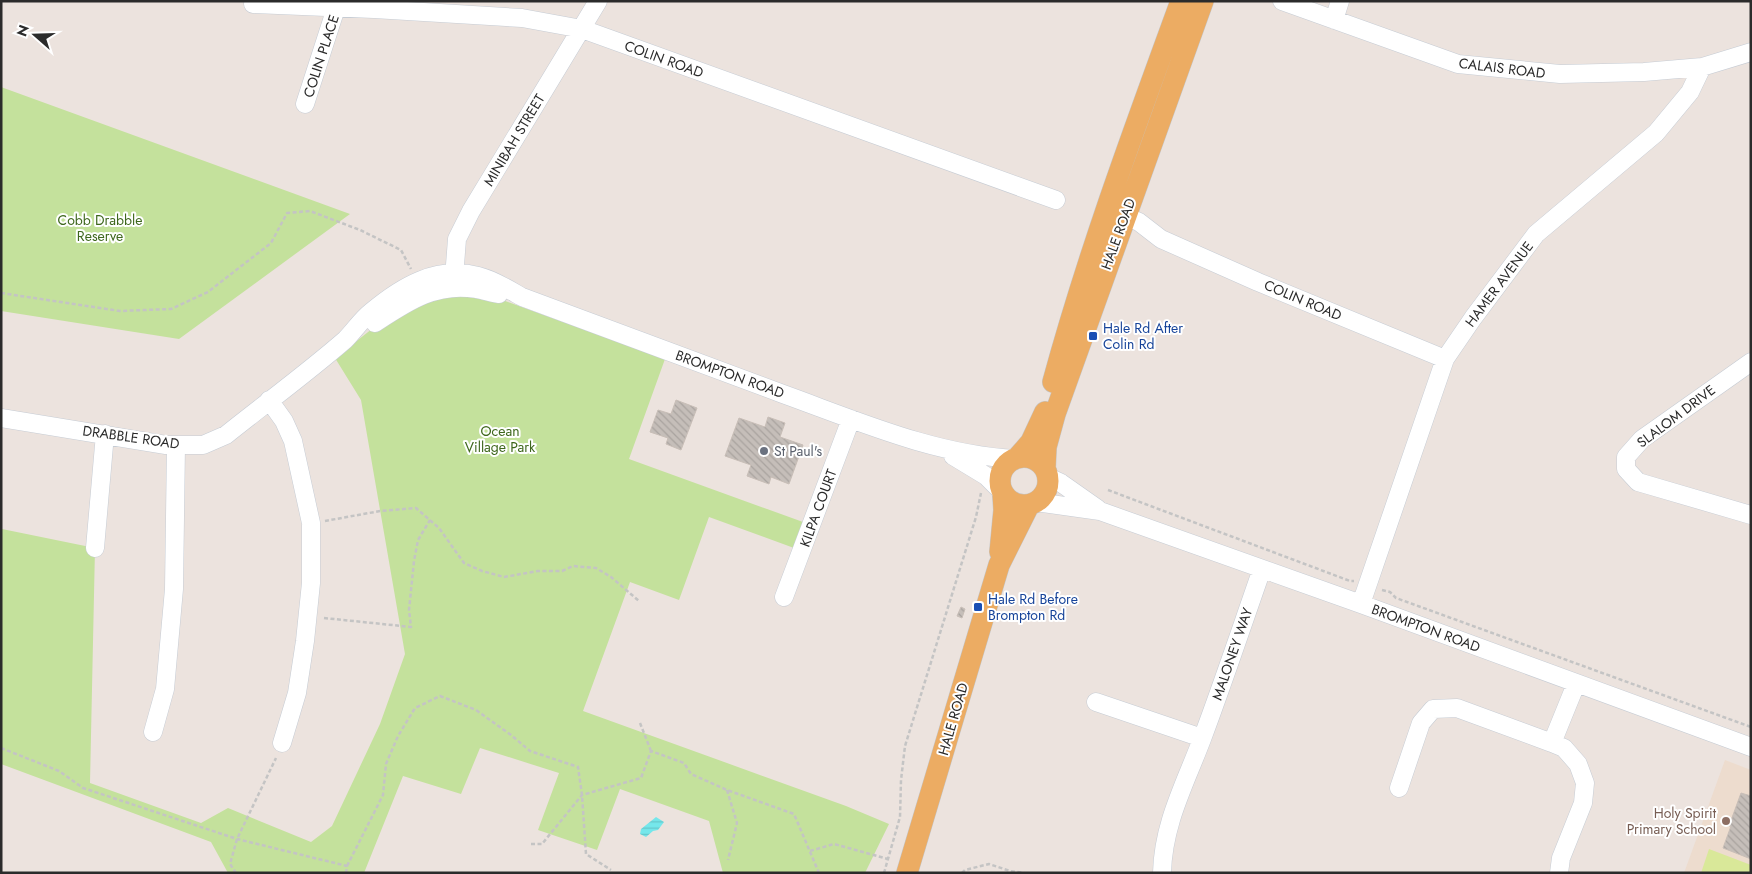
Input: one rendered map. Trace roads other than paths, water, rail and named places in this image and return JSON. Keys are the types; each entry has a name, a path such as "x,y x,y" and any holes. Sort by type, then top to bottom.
{"main road":[{"name":"HALE ROAD","path":"1046,473 1046,448 1055,414 1180,1"},
{"name":"HALE ROAD","path":"1017,459 1030,442 1043,418 1066,335 1203,1"},
{"path":"1017,459 1033,459 1040,463 1046,473 1048,487 1044,496 1032,504 1019,505 1010,501 1003,494 1000,485 1004,469 1009,463 1017,459"},
{"name":"HALE ROAD","path":"907,873 999,565 1004,510 1003,494"},
{"name":"HALE ROAD","path":"999,565 1032,504"}],"street":[{"name":"MINIBAH STREET","path":"455,280 458,239 471,211 598,1"},
{"name":"CALAIS ROAD","path":"1282,1 1458,64 1560,74 1644,72 1702,68"},
{"path":"1334,20 1340,1"},
{"name":"COLIN ROAD","path":"254,4 336,8 374,5 522,18 582,29 1056,200"},
{"name":"COLIN PLACE","path":"305,104 336,8"},
{"path":"1702,68 1751,52"},
{"name":"HAMER AVENUE","path":"1360,604 1445,359 1536,234 1656,134 1690,92 1702,68"},
{"name":"COLIN ROAD","path":"1113,220 1139,222 1161,239 1258,282 1445,359"},
{"name":"DRABBLE ROAD","path":"1,418 166,445 203,445 226,435 346,339 370,313 418,280 436,275 455,280"},
{"name":"DRABBLE ROAD","path":"346,339 421,295 438,290 455,280"},
{"name":"BROMPTON ROAD","path":"455,280 495,294 522,297 850,419 940,448 971,455 1017,459"},
{"name":"SLALOM DRIVE","path":"1751,362 1642,439 1626,457 1626,469 1638,482 1751,515"},
{"path":"270,400 284,421 293,441 311,524 311,583 297,693 282,743"},
{"name":"KILPA COURT","path":"784,597 850,419"},
{"path":"95,548 105,434"},
{"path":"153,732 165,689 174,589 176,445"},
{"name":"BROMPTON ROAD","path":"940,448 986,476 1003,494"},
{"name":"BROMPTON ROAD","path":"1046,473 1100,511"},
{"name":"BROMPTON ROAD","path":"1032,504 1100,511 1751,747"},
{"name":"MALONEY WAY","path":"1162,873 1162,852 1168,826 1202,738 1262,569"},
{"path":"1552,743 1576,684"},
{"path":"1096,702 1202,738"},
{"path":"1399,788 1421,723 1434,709 1456,708 1564,748 1578,764 1584,783 1583,803 1561,858 1559,873"}],"water":[{"path":"656,817 664,822 658,830 653,831 646,837 640,834 641,829"}],"place":[{"name":"Hale Rd After Colin Rd","path":"1093,336"},
{"name":"St Paul's","path":"764,451"},
{"name":"Hale Rd Before Brompton Rd","path":"978,607"},
{"name":"Holy Spirit Primary School","path":"1726,821"}],"park label":[{"name":"Cobb Drabble Reserve","path":"100,228"},
{"name":"Ocean Village Park","path":"500,440"}]}
